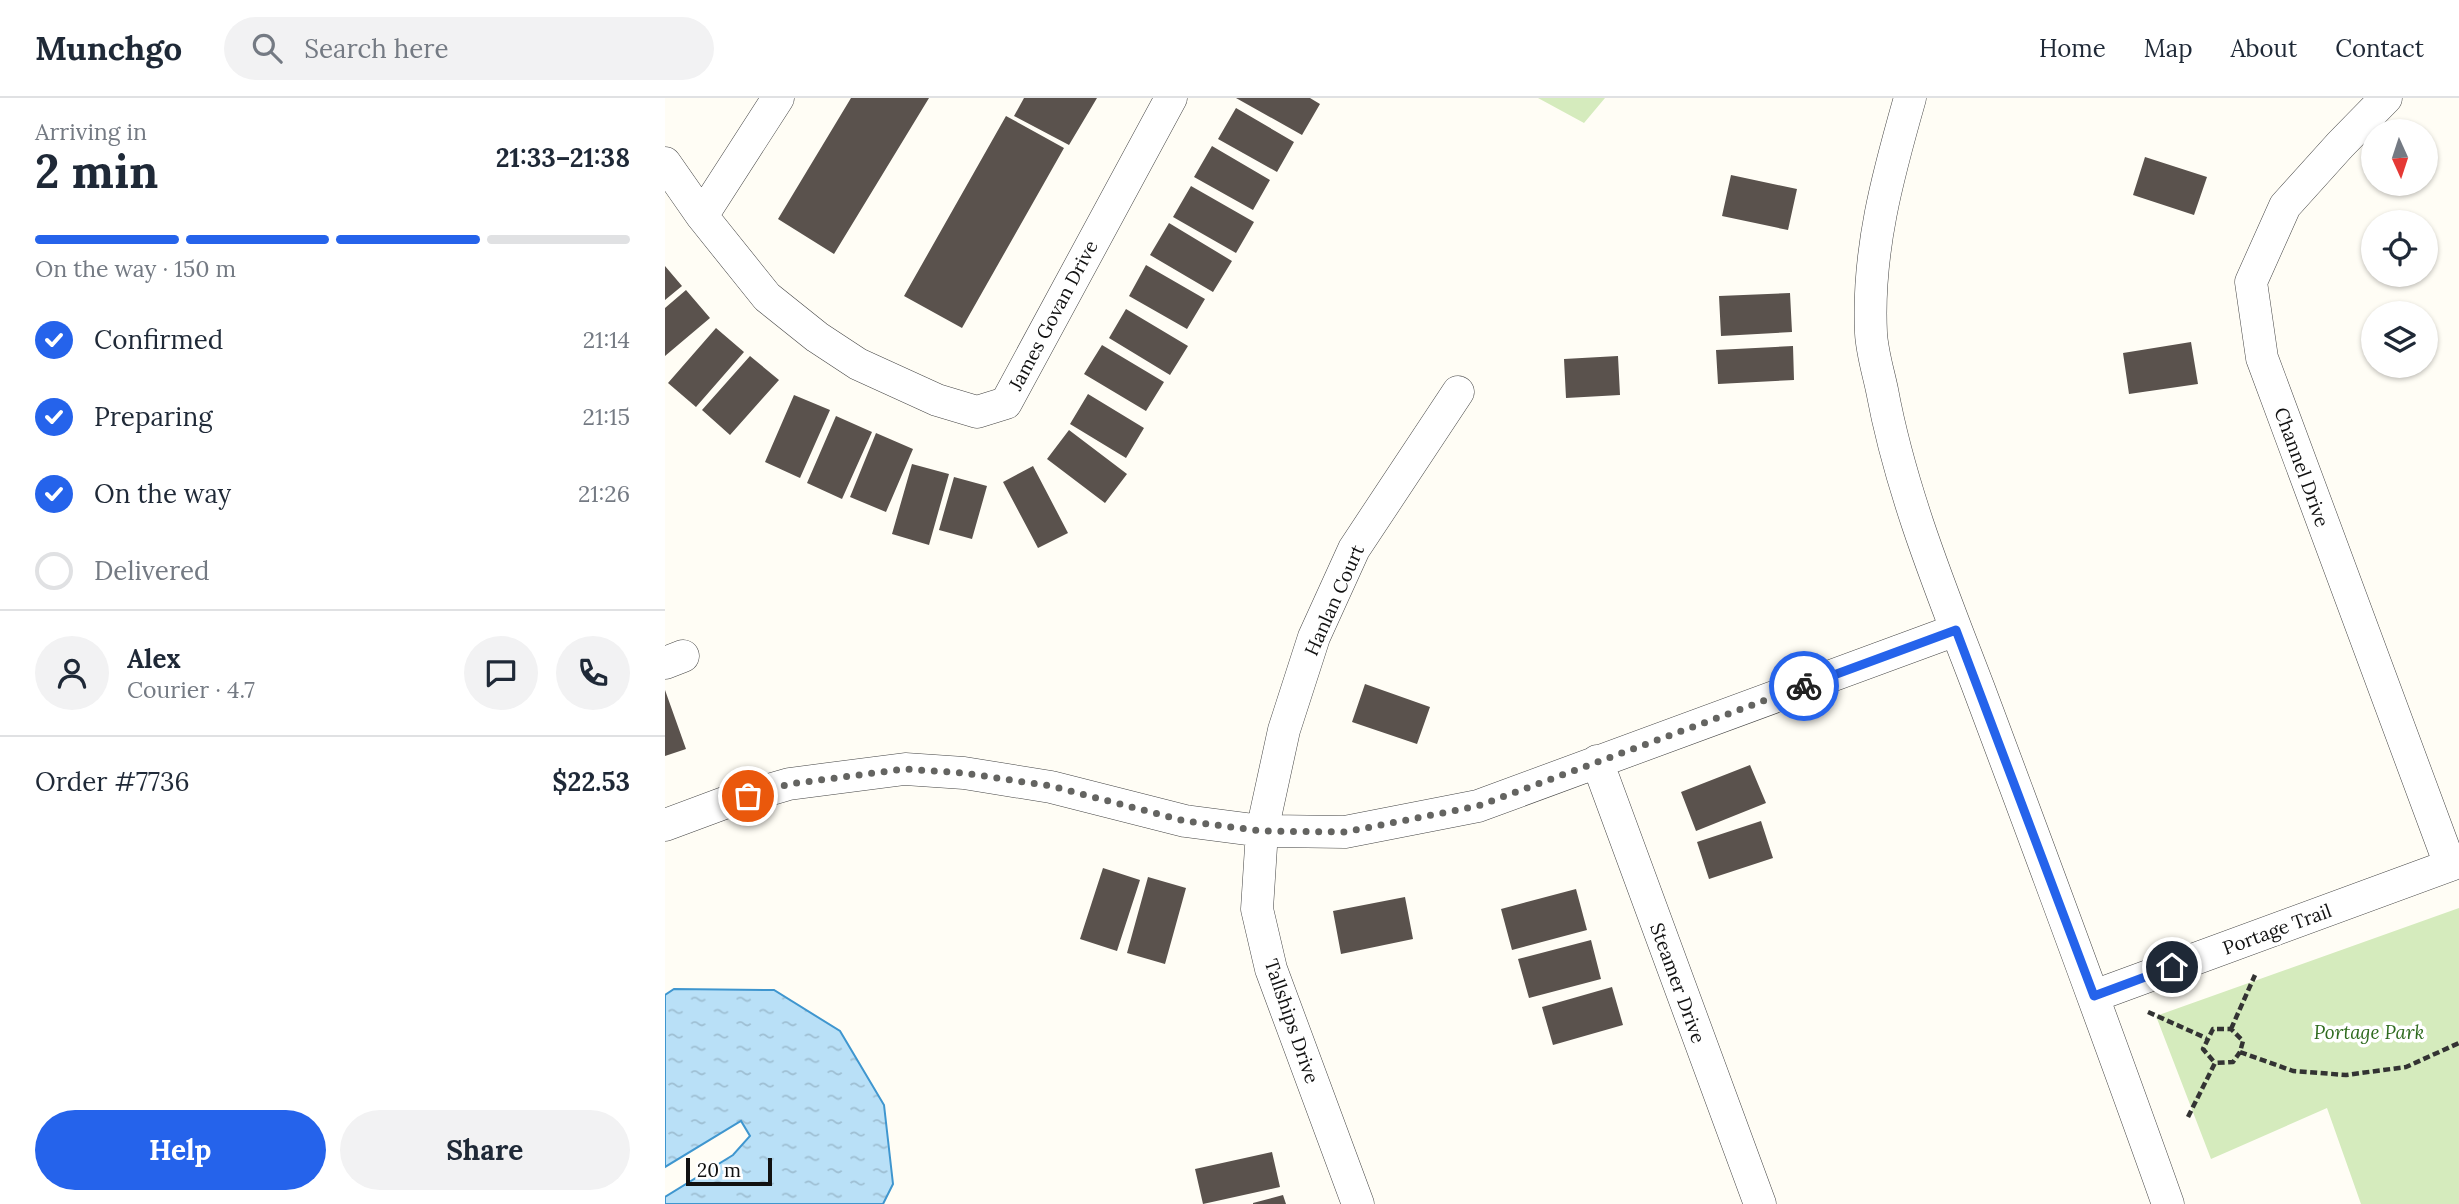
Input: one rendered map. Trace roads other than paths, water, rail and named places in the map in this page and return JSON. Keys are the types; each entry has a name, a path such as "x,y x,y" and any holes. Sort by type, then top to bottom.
{"street":[{"path":"702,216 778,98"},
{"name":"James Govan Drive","path":"665,163 702,216 767,298 817,337 859,363 937,400 977,412 1006,403 1171,98"},
{"path":"1910,98 1892,159 1873,248 1871,334 1890,433 1956,630 2094,996 2168,1204"},
{"name":"Channel Drive","path":"2386,98 2285,206 2251,282 2262,358 2454,863"},
{"name":"Hanlan Court","path":"1262,831 1284,730 1314,637 1354,549 1458,392"},
{"path":"665,825 727,802 789,784 905,769 964,773 1051,786 1185,821 1262,831 1345,832 1478,806 1956,630"},
{"name":"Steamer Drive","path":"1597,761 1760,1204"},
{"name":"Tallships Drive","path":"1262,831 1257,909 1272,969 1358,1204"},
{"name":"Portage Trail","path":"2094,996 2454,863"}],"water":[{"path":"674,989 774,990 840,1031 884,1105 893,1184 883,1204 665,1204 665,1197 733,1155 750,1136 741,1121 665,1167 665,995"}],"park label":[{"name":"Portage Park","path":"2369,1032"}]}
